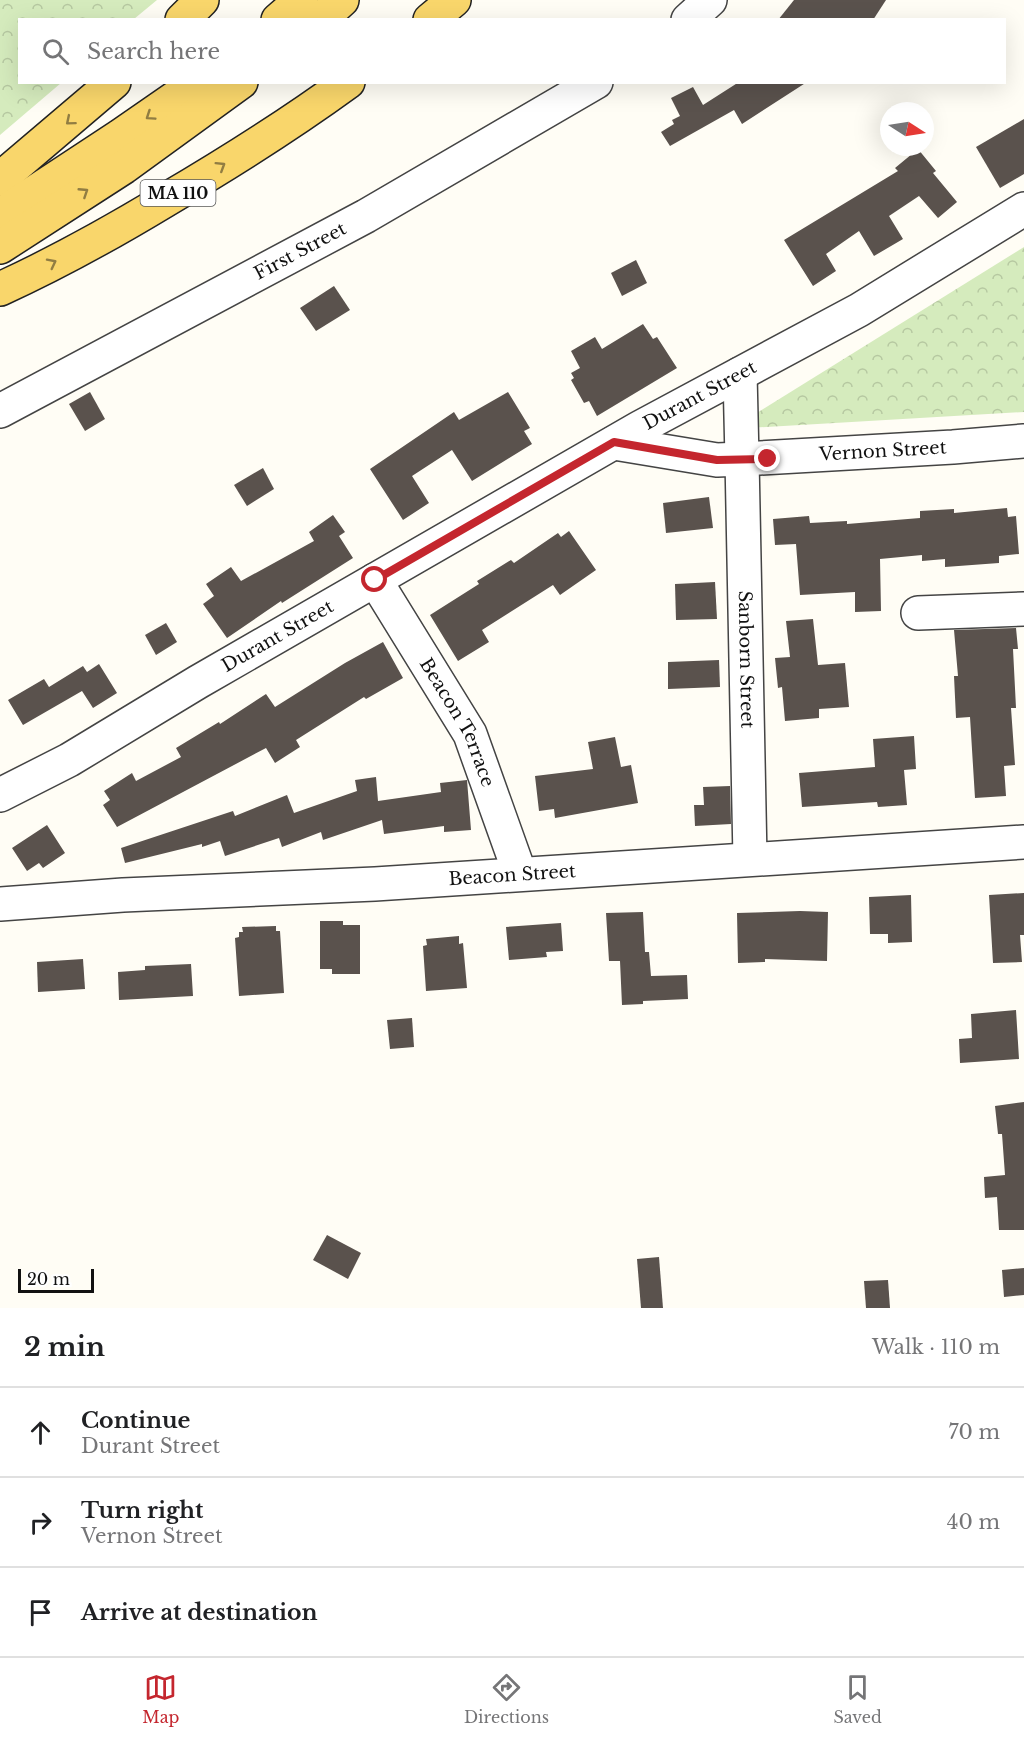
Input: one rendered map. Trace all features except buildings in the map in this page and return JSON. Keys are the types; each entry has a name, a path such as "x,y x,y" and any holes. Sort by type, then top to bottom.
{"main road":[{"path":"184,18 202,0"},
{"path":"280,18 301,0"},
{"path":"322,18 342,0"},
{"path":"432,18 454,0"},
{"path":"0,179 112,84"},
{"path":"0,215 195,84"},
{"path":"0,247 124,167 239,84"},
{"name":"MA 110","path":"0,290 74,253 189,186 345,84"}],"street":[{"path":"690,18 710,0"},
{"name":"First Street","path":"0,411 366,216 593,84"},
{"name":"Durant Street","path":"0,795 69,760 614,442 859,310 1024,209"},
{"path":"740,374 742,459"},
{"name":"Vernon Street","path":"614,442 717,460 1024,441"},
{"name":"Sanborn Street","path":"742,459 750,859"},
{"name":"Beacon Terrace","path":"375,580 470,734 520,874"},
{"path":"918,613 1024,609"},
{"name":"Beacon Street","path":"0,904 123,895 375,884 1024,842"}],"green space":[{"path":"0,0 157,0 135,18 18,18 18,84 60,84 0,135"},
{"path":"1024,247 1024,412 731,429"}],"route":[{"path":"375,580 614,442 717,460 768,459"}]}
